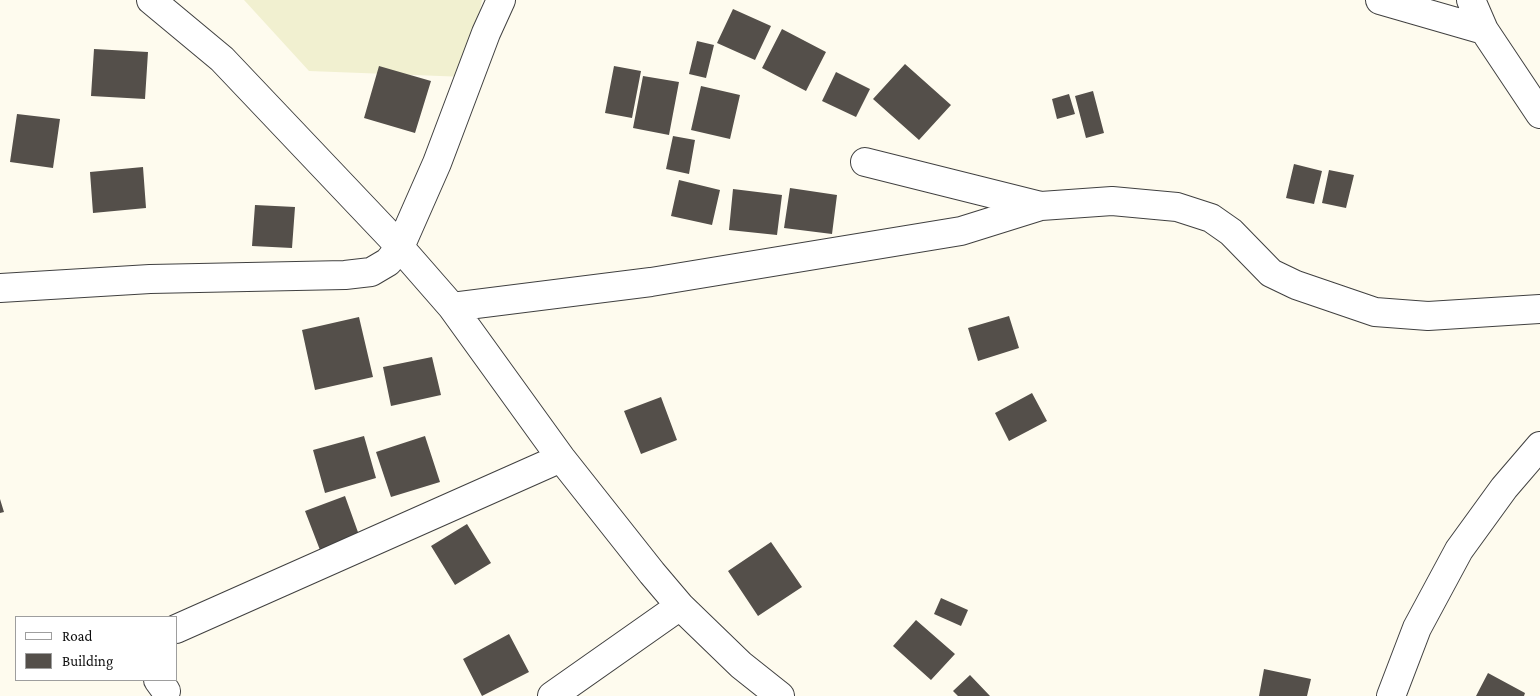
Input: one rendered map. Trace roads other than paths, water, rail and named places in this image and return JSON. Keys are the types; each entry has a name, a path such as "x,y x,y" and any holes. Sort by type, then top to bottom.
{"street":[{"path":"151,0 222,59 400,247 452,307 561,458 623,538 680,606 741,665 780,696"},
{"path":"0,288 150,279 371,272 388,262 400,247 438,163 486,33 502,0"},
{"path":"1380,0 1484,30"},
{"path":"1471,0 1484,30 1540,114"},
{"path":"865,162 1041,206"},
{"path":"452,307 651,282 952,232 1041,206 1112,201 1177,207 1211,218 1231,232 1271,273 1296,285 1375,312 1428,316 1540,309"},
{"path":"1392,696 1417,628 1459,550 1504,488 1540,446"},
{"path":"178,628 561,458"},
{"path":"552,696 680,606"}]}
